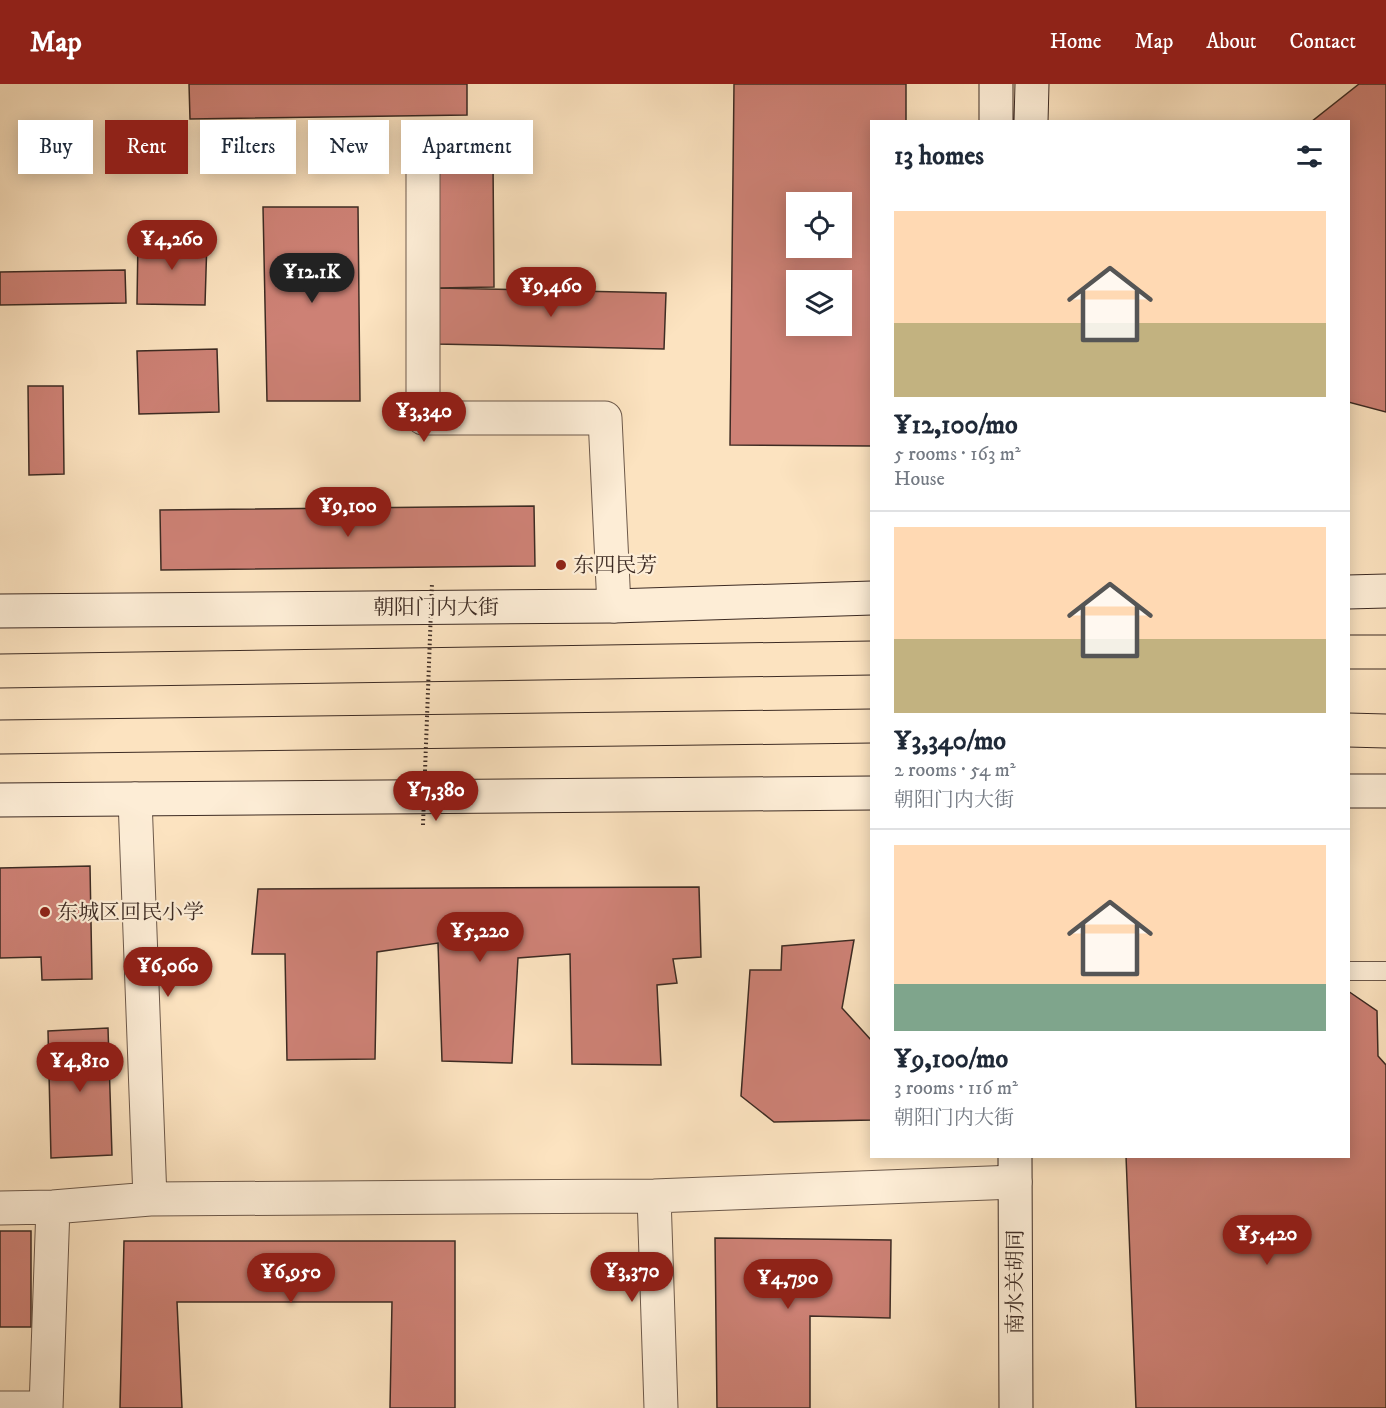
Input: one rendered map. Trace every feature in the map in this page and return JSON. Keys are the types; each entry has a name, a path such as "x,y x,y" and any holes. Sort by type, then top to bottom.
{"main road":[{"path":"1350,652 1386,652"},
{"path":"0,671 870,658"},
{"path":"0,737 870,726"},
{"path":"1350,730 1386,731"}],"street":[{"path":"996,84 996,120"},
{"path":"1031,120 1032,84"},
{"path":"423,174 423,418 605,418 614,606"},
{"path":"1350,592 1386,591"},
{"name":"朝阳门内大街","path":"0,611 614,606 870,598"},
{"path":"828,726 870,740"},
{"path":"1350,792 1386,792"},
{"path":"0,800 870,793"},
{"path":"135,799 150,1199"},
{"path":"0,1208 53,1208 150,1199 654,1196 1015,1169"},
{"name":"南水关胡同","path":"1015,1169 1016,1408"},
{"path":"654,1196 661,1408"},
{"path":"0,1408 46,1408 53,1208"}],"lane":[{"path":"1350,971 1386,971"}],"path":[{"path":"423,825 432,583"}],"building":[{"path":"189,84 467,84 467,115 190,119"},
{"path":"734,84 906,84 906,120 870,120 870,446 730,445"},
{"path":"1359,84 1386,84 1386,412 1350,403 1350,120 1314,120"},
{"path":"436,174 493,174 494,287 437,288"},
{"path":"263,207 358,207 360,401 267,401"},
{"path":"138,238 207,239 205,305 137,304"},
{"path":"125,270 126,303 0,305 0,272"},
{"path":"437,288 666,293 664,349 436,344"},
{"path":"217,349 219,412 139,414 137,351"},
{"path":"28,386 63,386 64,474 29,475"},
{"path":"534,506 535,566 161,570 160,510"},
{"name":"东城区回民小学","path":"90,866 92,979 42,980 41,957 0,958 0,868"},
{"path":"699,887 701,957 673,959 677,983 657,985 661,1065 572,1064 570,954 518,958 512,1063 442,1061 438,943 377,952 375,1059 287,1060 285,954 252,954 258,889"},
{"path":"854,940 842,1008 870,1039 870,1120 774,1122 741,1096 750,970 781,970 782,946"},
{"path":"1350,992 1377,1011 1378,1056 1386,1065 1386,1408 1136,1408 1126,1158 1350,1158"},
{"path":"108,1028 112,1155 51,1158 48,1031"},
{"path":"0,1231 31,1231 31,1327 0,1327"},
{"path":"715,1238 891,1240 890,1318 810,1316 810,1408 717,1408"},
{"path":"124,1241 455,1241 455,1408 390,1408 392,1302 177,1302 182,1408 120,1408"}],"place":[{"name":"东四民芳","path":"561,565"},
{"name":"东城区回民小学","path":"45,912"}]}
